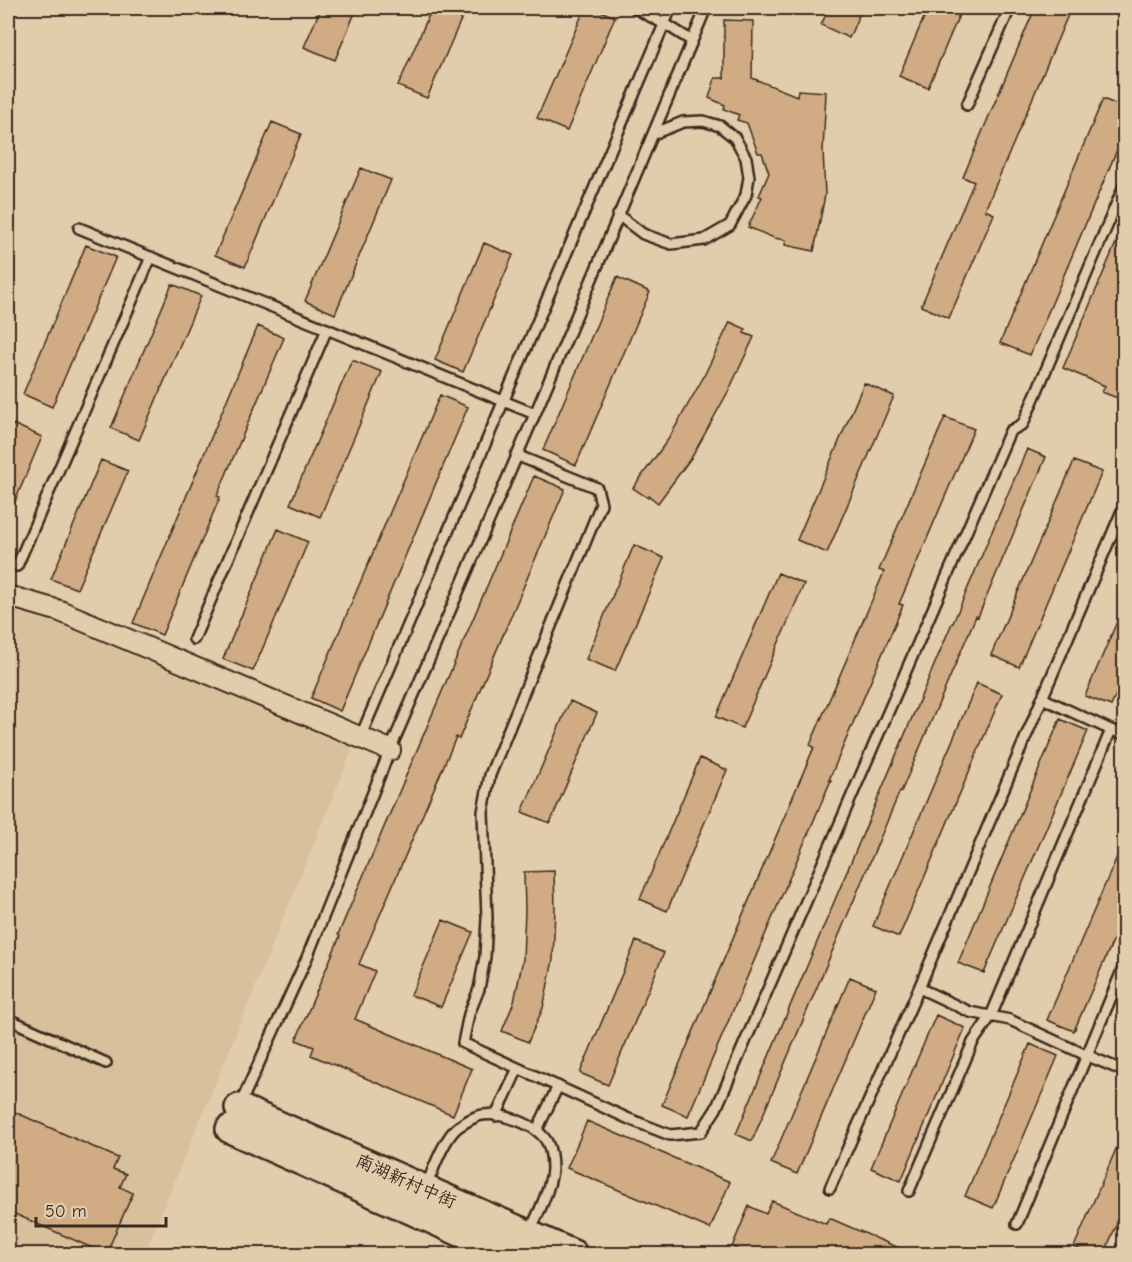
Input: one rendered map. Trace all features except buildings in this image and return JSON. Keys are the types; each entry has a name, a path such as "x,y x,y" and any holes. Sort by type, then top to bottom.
{"street":[{"path":"8,596 60,611 390,750"},
{"name":"南湖新村中街","path":"234,1119 523,1245 573,1254"},
{"name":"南湖新村中街","path":"420,1200 495,1252"}],"lane":[{"path":"635,8 692,41"},
{"path":"360,738 671,8"},
{"path":"234,1119 306,960 390,750 706,8"},
{"path":"967,105 1010,8"},
{"path":"618,215 643,234 671,244 704,240 730,225 746,195 750,177 746,158 735,138 720,126 704,121 683,122 653,134"},
{"path":"516,455 597,488 601,504 490,775 483,812 487,918 485,957 463,1043 629,1119 670,1135 701,1132 716,1109 1010,431 1023,424 1125,186"},
{"path":"79,228 534,414"},
{"path":"17,566 151,257"},
{"path":"194,639 327,329"},
{"path":"830,1188 919,988 1125,506"},
{"path":"1042,698 1111,730 1124,733"},
{"path":"909,1191 974,1042 991,1016 1111,730"},
{"path":"1017,1224 1125,966"},
{"path":"919,988 970,1012 1010,1020 1125,1071"},
{"path":"8,1019 106,1063"},
{"path":"496,1116 518,1068"},
{"path":"537,1130 558,1086"},
{"path":"420,1200 440,1151 457,1128 480,1116 503,1115 521,1121 537,1130 547,1142 551,1154 552,1171 546,1193 523,1245"}],"shaded area":[{"path":"8,610 53,622 353,748 144,1254 8,1254"}]}
